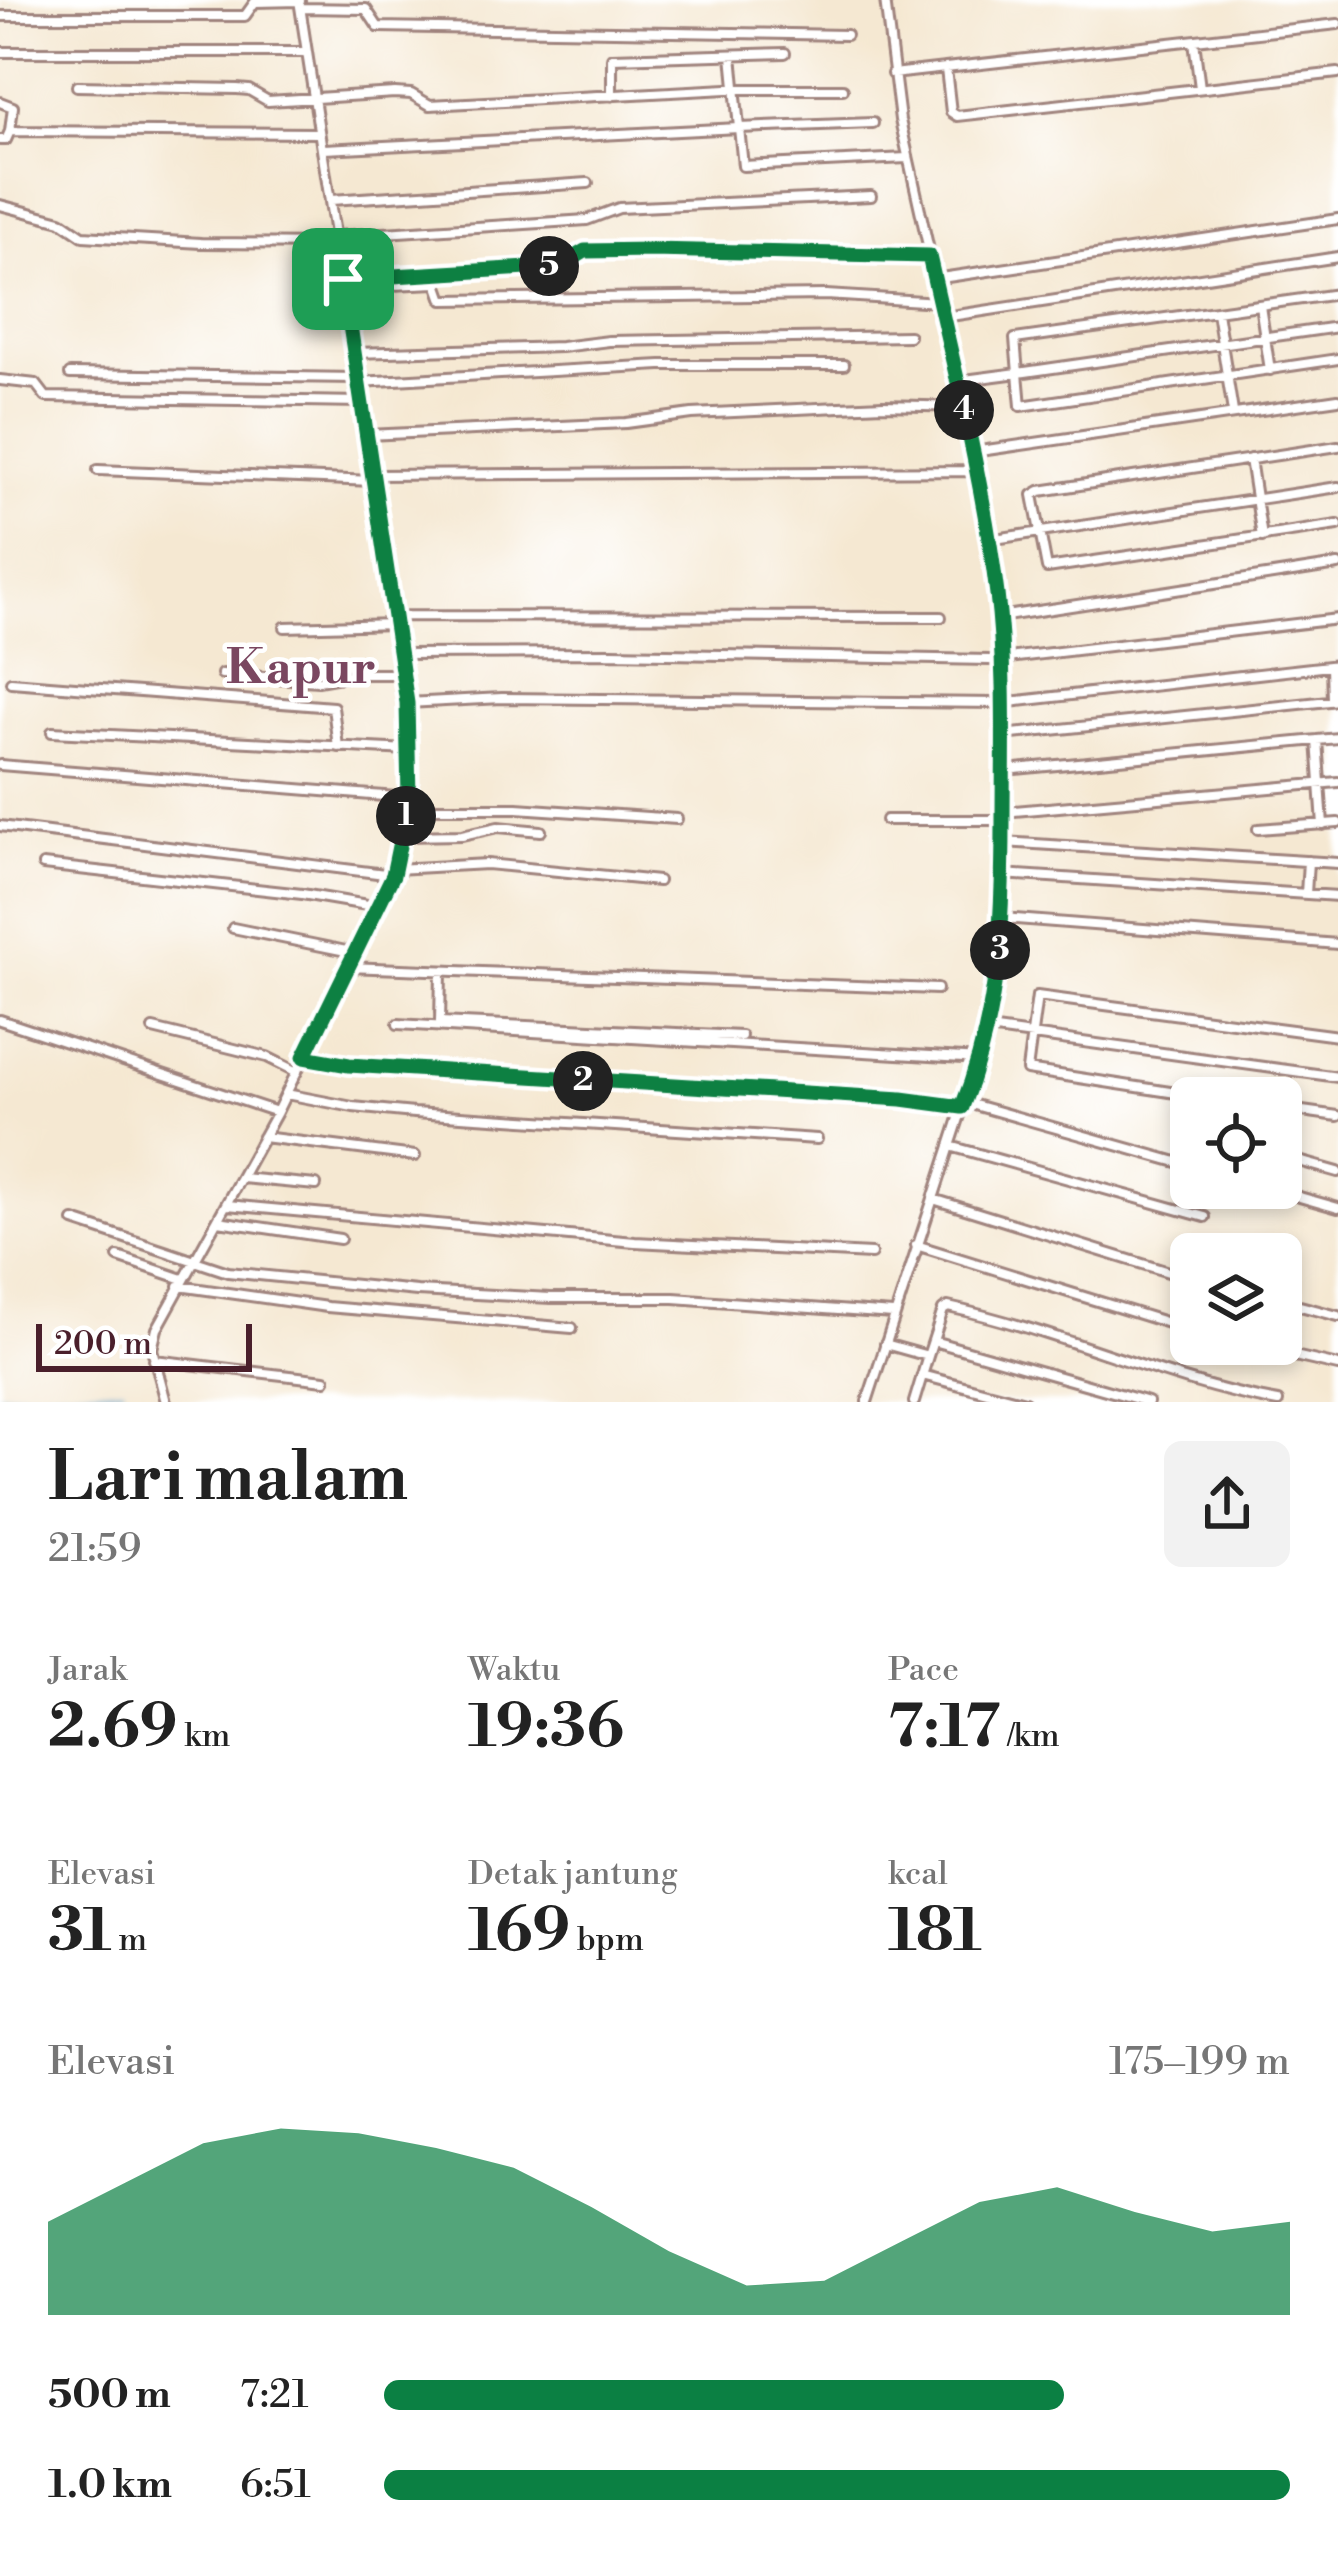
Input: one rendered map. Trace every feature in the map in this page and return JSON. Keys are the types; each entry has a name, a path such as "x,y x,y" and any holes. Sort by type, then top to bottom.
{"street":[{"path":"867,1402 988,1028 1002,918 1005,770 995,660 999,617 988,540 964,406 908,158 892,74 885,0"},
{"path":"0,16 245,16 255,2 300,3 366,9 378,26 846,35"},
{"path":"166,1402 153,1340 277,1112 379,908 394,872 408,803 407,703 300,3"},
{"path":"892,74 1338,24"},
{"path":"1194,41 1200,88"},
{"path":"0,52 307,52"},
{"path":"612,96 612,58 785,53"},
{"path":"732,55 743,166 908,158"},
{"path":"946,69 951,112 957,116 1338,73"},
{"path":"77,86 237,88 265,100 395,93 411,94 430,104 843,89"},
{"path":"0,102 13,107 10,131 6,140 0,140"},
{"path":"324,149 873,123"},
{"path":"10,131 319,133"},
{"path":"331,200 588,183"},
{"path":"0,205 61,221 83,236 201,243 337,240 587,220 608,210 644,206 871,196"},
{"path":"934,279 1338,219"},
{"path":"344,283 560,266 585,251 929,256"},
{"path":"944,316 1338,257"},
{"path":"344,283 436,283 442,300 826,295 939,302"},
{"path":"1338,294 1015,339 1021,406 1338,359"},
{"path":"1260,305 1270,370"},
{"path":"1217,312 1233,412"},
{"path":"957,381 1338,327"},
{"path":"354,353 561,347 609,341 909,336"},
{"path":"70,374 358,380 662,365 844,364"},
{"path":"0,380 36,384 46,397 362,402"},
{"path":"973,452 1338,399"},
{"path":"368,435 626,422 692,414 964,406"},
{"path":"1338,446 1033,495 1046,568 1338,525"},
{"path":"1250,459 1262,537"},
{"path":"98,470 374,478 975,471"},
{"path":"988,540 1338,487"},
{"path":"999,617 1338,565"},
{"path":"285,627 394,620 940,617"},
{"path":"398,654 995,660 1338,619"},
{"path":"407,703 502,698 1000,703 1335,666 1335,700 1003,735"},
{"path":"221,674 318,681 358,674 402,674"},
{"path":"11,682 333,707 338,747"},
{"path":"52,732 409,750"},
{"path":"1005,770 1338,739"},
{"path":"1317,740 1323,825"},
{"path":"0,765 408,803 676,819"},
{"path":"886,820 1003,816 1338,782"},
{"path":"1258,829 1338,824"},
{"path":"0,826 394,872 487,864 658,881"},
{"path":"403,836 463,835 498,827 541,831"},
{"path":"1003,842 1338,862"},
{"path":"1306,894 1307,861"},
{"path":"43,865 284,892 379,908"},
{"path":"1002,874 1338,896"},
{"path":"1002,918 1338,944"},
{"path":"232,928 356,953"},
{"path":"347,967 937,989"},
{"path":"441,972 440,1022 741,1036"},
{"path":"1170,1092 1032,1072 1026,1067 1037,996 1338,1036"},
{"path":"0,1020 277,1112"},
{"path":"398,1024 980,1059"},
{"path":"988,1028 1338,1077"},
{"path":"153,1029 267,1058 297,1072"},
{"path":"304,1057 349,1065 963,1105 1170,1160"},
{"path":"286,1094 414,1113 817,1139"},
{"path":"1302,1111 1338,1116"},
{"path":"263,1137 415,1156"},
{"path":"950,1146 1205,1217"},
{"path":"1302,1162 1338,1172"},
{"path":"242,1178 316,1185"},
{"path":"933,1198 1170,1272"},
{"path":"1302,1198 1338,1208"},
{"path":"227,1205 635,1242 872,1254"},
{"path":"74,1221 228,1272 417,1291 674,1298 893,1314"},
{"path":"218,1221 340,1239"},
{"path":"916,1245 1170,1324"},
{"path":"118,1257 181,1282 327,1307 572,1328"},
{"path":"914,1402 943,1310 952,1307 1031,1328 1233,1398 1279,1402"},
{"path":"1302,1307 1338,1316"},
{"path":"933,1341 1148,1402"},
{"path":"885,1344 928,1356"},
{"path":"1302,1358 1338,1366"},
{"path":"154,1360 325,1380"},
{"path":"922,1375 1025,1402"}],"waterway":[{"path":"0,1395 122,1389"}],"district":[{"name":"Kapur","path":"301,669"}],"route":[{"path":"585,251 929,256 964,406 996,590 1005,770 998,974 983,1049 962,1107 902,1099 349,1065 304,1057 393,875 409,798 407,703 343,279 560,266 585,251"}]}
